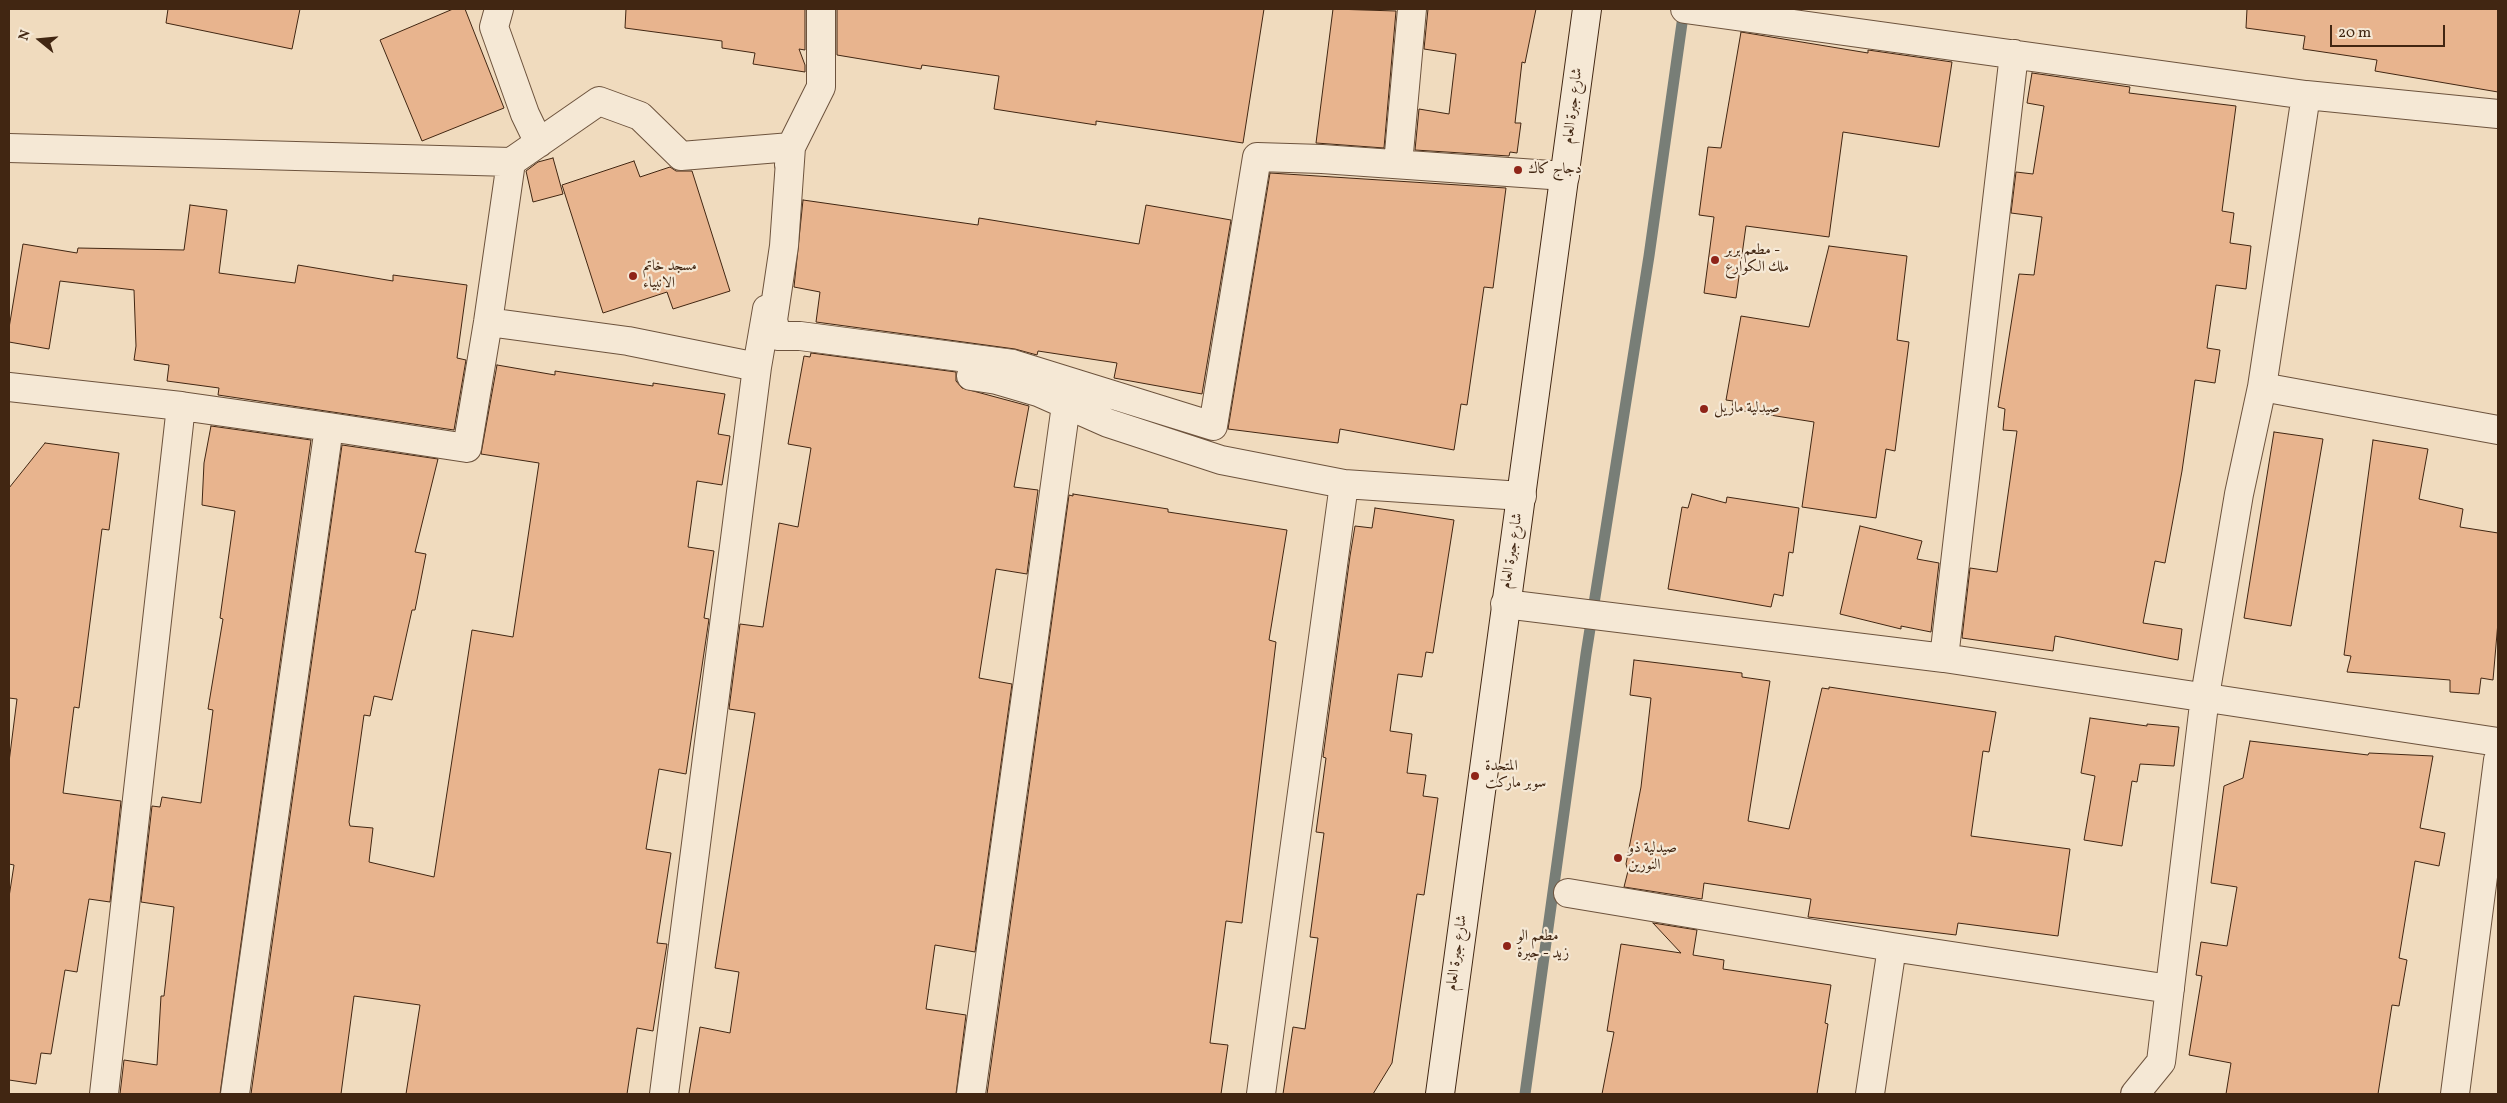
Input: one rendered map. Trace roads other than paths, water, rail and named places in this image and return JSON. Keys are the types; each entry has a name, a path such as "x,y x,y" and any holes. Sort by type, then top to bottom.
{"street":[{"path":"499,9 494,27 525,114 539,142"},
{"path":"664,1094 760,355 791,148 821,87 821,9"},
{"path":"1398,164 1412,9"},
{"name":"شارع جبرة العام","path":"1440,1094 1587,9"},
{"path":"1685,9 2306,95 2498,114"},
{"path":"1944,658 2014,54"},
{"path":"2135,1094 2161,1062 2205,696 2240,494 2262,387 2306,95"},
{"path":"9,148 511,162 599,101 640,116 681,156 791,148"},
{"path":"791,148 784,246 772,320 777,336 800,336 1005,372 1213,426 1257,157"},
{"path":"1257,157 1398,164 1565,176"},
{"path":"1221,460 1217,428 1257,157"},
{"path":"9,387 182,406 467,448 488,322 511,162"},
{"path":"488,322 628,341 760,355 1005,372 1038,392 1108,423 1221,460 1344,484 1522,496"},
{"path":"2262,387 2498,430"},
{"path":"971,1094 1066,405"},
{"path":"104,1094 182,406"},
{"path":"235,1094 329,427"},
{"path":"1260,1094 1344,484"},
{"path":"1505,604 1944,658 2205,696 2498,742"},
{"path":"2455,1094 2498,760"},
{"path":"1568,893 1892,947 2170,989"},
{"path":"1870,1094 1892,947"}],"waterway":[{"path":"1525,1094 1586,654 1649,256 1684,9"}],"place":[{"name":"دجاج كاك","path":"1518,170"},
{"name":"مطعم بربر - ملك الكوارع","path":"1715,260"},
{"name":"مسجد خاتم الانبياء","path":"633,276"},
{"name":"صيدلية ماريل","path":"1704,409"},
{"name":"المتحدة سوبر ماركت","path":"1475,776"},
{"name":"صيدلية ذو النورين","path":"1618,858"},
{"name":"مطعم الو زيد - جبرة","path":"1507,946"}]}
